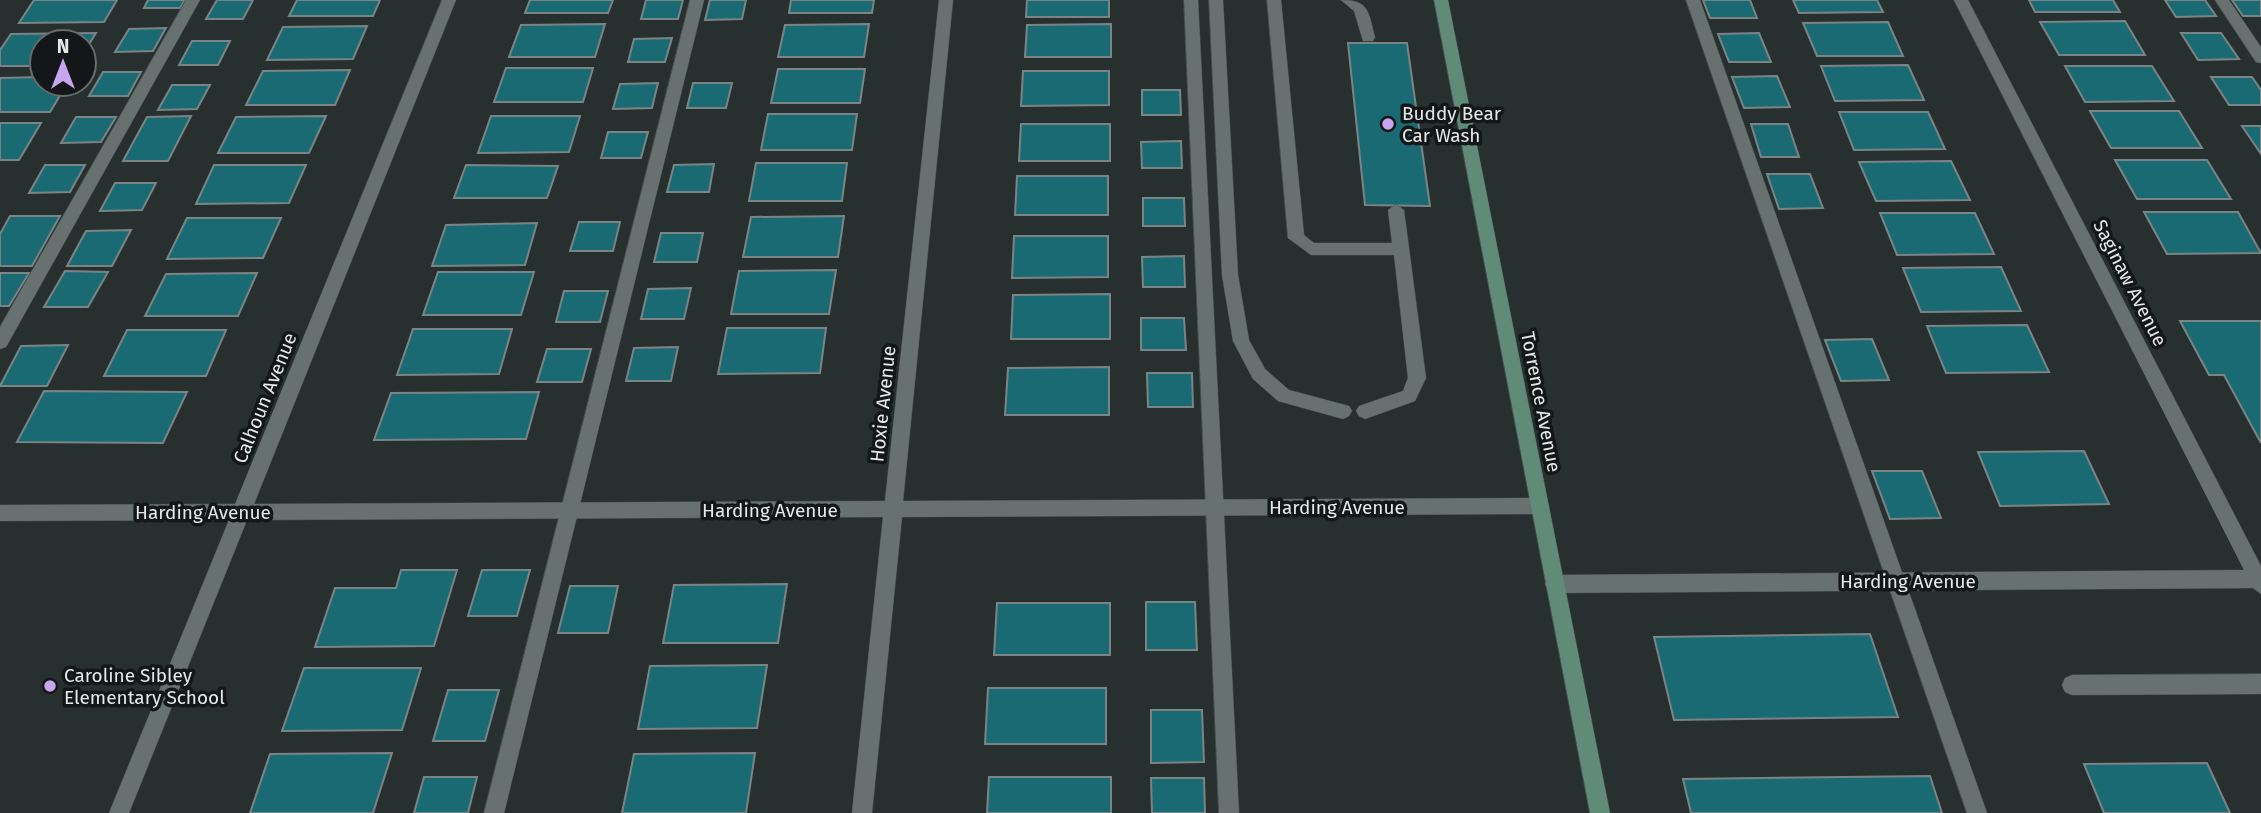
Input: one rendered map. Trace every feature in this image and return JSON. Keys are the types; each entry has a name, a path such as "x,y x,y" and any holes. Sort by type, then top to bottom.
{"main road":[{"name":"Torrence Avenue","path":"1441,0 1600,813"}],"street":[{"path":"0,342 193,0"},
{"name":"Calhoun Avenue","path":"119,813 449,0"},
{"path":"494,813 697,0"},
{"name":"Hoxie Avenue","path":"862,813 946,0"},
{"path":"1191,0 1229,813"},
{"path":"1216,0 1230,275 1241,341 1259,374 1284,396 1343,411"},
{"path":"1274,0 1296,238 1311,249 1401,249"},
{"path":"1348,0 1360,9 1368,37"},
{"path":"1693,0 1977,813"},
{"name":"Saginaw Avenue","path":"1961,0 2260,581"},
{"path":"2222,0 2261,58"},
{"path":"1365,411 1409,396 1417,378 1396,210"},
{"name":"Harding Avenue","path":"0,513 1540,506"},
{"name":"Harding Avenue","path":"1555,584 2260,581"},
{"path":"2072,685 2261,684"}],"building":[{"path":"34,0 117,0 104,22 19,23"},
{"path":"148,0 185,0 180,8 144,8"},
{"path":"217,0 253,0 243,19 206,19"},
{"path":"297,0 380,0 373,16 289,16"},
{"path":"530,0 613,0 608,13 525,13"},
{"path":"646,0 683,0 678,19 641,19"},
{"path":"710,0 746,0 742,19 705,20"},
{"path":"791,0 874,0 872,13 789,13"},
{"path":"1027,0 1109,0 1109,17 1026,17"},
{"path":"1703,0 1750,0 1757,18 1710,18"},
{"path":"1793,0 1877,0 1883,12 1799,13"},
{"path":"2029,0 2113,0 2120,12 2035,12"},
{"path":"2165,0 2205,0 2216,16 2176,17"},
{"path":"2232,0 2261,0 2261,16 2243,16"},
{"path":"2125,21 2145,55 2059,55 2040,22"},
{"path":"1888,22 1903,56 1817,56 1803,23"},
{"path":"605,24 595,57 509,57 521,25"},
{"path":"869,24 864,57 778,57 785,25"},
{"path":"1111,24 1111,57 1025,57 1027,25"},
{"path":"367,26 353,59 267,60 283,27"},
{"path":"166,28 153,51 115,52 129,29"},
{"path":"1759,33 1771,62 1729,62 1718,34"},
{"path":"2181,33 2221,33 2239,59 2198,60"},
{"path":"11,34 28,34 28,66 0,66 0,50"},
{"path":"672,38 665,62 628,62 634,39"},
{"path":"192,41 230,41 218,65 179,65"},
{"name":"Buddy Bear Car Wash","path":"1348,43 1407,43 1430,206 1365,205"},
{"path":"1908,65 1924,100 1835,101 1821,66"},
{"path":"2065,66 2152,66 2174,101 2085,102"},
{"path":"506,68 593,68 583,102 494,102"},
{"path":"778,69 865,69 860,103 771,103"},
{"path":"350,70 335,105 246,105 263,71"},
{"path":"1023,71 1109,71 1109,105 1021,106"},
{"path":"103,72 141,72 128,96 98,96 98,81"},
{"path":"1777,76 1790,107 1744,108 1732,77"},
{"path":"28,77 28,98 58,98 50,112 0,112 0,78"},
{"path":"2211,77 2252,77 2261,90 2261,105 2229,105"},
{"path":"658,83 652,108 613,109 620,84"},
{"path":"693,83 732,83 726,108 687,108"},
{"path":"172,85 210,85 197,109 158,110"},
{"path":"1142,90 1180,90 1181,115 1142,115"},
{"path":"2090,111 2179,111 2202,148 2111,148"},
{"path":"1839,112 1928,112 1945,149 1854,150"},
{"path":"768,114 857,114 852,150 761,150"},
{"path":"191,116 168,161 123,161 147,117"},
{"path":"326,116 309,153 218,153 236,117"},
{"path":"491,116 580,116 569,152 478,153"},
{"path":"76,117 116,117 101,142 61,143"},
{"path":"0,123 41,123 19,160 0,160"},
{"path":"1021,124 1110,124 1110,161 1019,161"},
{"path":"1751,124 1788,124 1799,157 1761,157"},
{"path":"2242,126 2261,126 2261,154"},
{"path":"608,132 648,132 641,158 601,158"},
{"path":"1181,141 1182,168 1142,168 1141,142"},
{"path":"2115,160 2207,160 2231,199 2137,199"},
{"path":"1951,161 1970,200 1876,201 1859,162"},
{"path":"756,163 847,163 842,201 749,201"},
{"path":"714,164 709,192 667,192 674,165"},
{"path":"45,165 85,165 70,192 29,193"},
{"path":"214,165 306,165 289,203 196,204"},
{"path":"466,165 558,166 547,198 454,198"},
{"path":"1767,174 1810,174 1823,208 1779,209"},
{"path":"1017,176 1108,176 1108,215 1015,215"},
{"path":"115,183 156,183 142,210 100,211"},
{"path":"1143,198 1184,198 1185,226 1143,226"},
{"path":"2144,212 2238,212 2261,253 2167,254"},
{"path":"1880,213 1975,213 1994,254 1897,255"},
{"path":"10,216 60,216 32,266 0,266 0,234"},
{"path":"844,216 838,257 743,257 751,217"},
{"path":"187,218 281,218 263,258 167,259"},
{"path":"579,222 620,222 613,251 570,251"},
{"path":"537,223 525,265 432,266 446,225"},
{"path":"131,230 112,266 67,266 86,231"},
{"path":"661,233 703,233 697,262 654,262"},
{"path":"1014,236 1108,236 1108,277 1012,278"},
{"path":"1184,256 1185,287 1143,287 1142,257"},
{"path":"2001,267 2021,311 1921,312 1903,268"},
{"path":"836,270 829,314 731,314 739,271"},
{"path":"65,271 108,272 88,307 44,307"},
{"path":"438,272 534,272 521,315 423,315"},
{"path":"0,273 29,273 9,306 0,306"},
{"path":"257,273 238,316 145,316 166,274"},
{"path":"691,288 684,319 641,319 648,289"},
{"path":"564,291 608,291 600,322 556,322"},
{"path":"1110,294 1110,339 1011,339 1013,295"},
{"path":"1141,318 1184,318 1186,350 1141,350"},
{"path":"2180,321 2261,321 2261,443 2224,375 2209,375"},
{"path":"2027,325 2049,372 1946,373 1927,326"},
{"path":"727,328 826,328 820,373 718,374"},
{"path":"413,329 512,329 499,374 397,375"},
{"path":"127,330 226,330 206,376 104,376"},
{"path":"1872,339 1889,380 1841,381 1825,340"},
{"path":"68,345 47,386 0,386 21,346"},
{"path":"678,347 671,381 626,381 634,348"},
{"path":"547,349 591,349 582,382 537,382"},
{"path":"1109,367 1109,415 1005,415 1008,368"},
{"path":"1147,373 1192,373 1193,407 1148,407"},
{"path":"44,391 187,392 163,443 17,442"},
{"path":"539,392 526,439 374,440 391,393"},
{"path":"2084,451 2109,504 2000,506 1978,452"},
{"path":"1872,471 1922,471 1941,518 1890,519"},
{"path":"401,570 457,570 434,646 315,647 335,588 396,588"},
{"path":"482,570 530,570 517,616 468,616"},
{"path":"787,584 778,643 663,643 674,585"},
{"path":"570,586 618,586 608,633 558,633"},
{"path":"1146,602 1195,602 1197,650 1146,650"},
{"path":"997,603 1110,603 1110,655 994,655"},
{"path":"1870,634 1898,717 1674,720 1654,637"},
{"path":"767,665 757,728 638,729 650,666"},
{"path":"304,668 421,668 402,730 282,731"},
{"path":"988,688 1106,688 1106,744 985,744"},
{"path":"448,690 499,690 485,741 433,741"},
{"path":"1151,710 1202,710 1204,762 1151,763"},
{"path":"392,753 373,813 250,813 270,754"},
{"path":"755,753 746,813 622,813 634,754"},
{"path":"2207,763 2230,813 2104,813 2084,764"},
{"path":"1930,776 1942,813 1691,813 1683,779"},
{"path":"424,777 477,777 468,813 414,813"},
{"path":"989,777 1111,777 1111,813 987,813"},
{"path":"1151,778 1204,778 1205,813 1152,813"}],"place":[{"name":"Buddy Bear Car Wash","path":"1388,124"},
{"name":"Caroline Sibley Elementary School","path":"50,686"}]}
